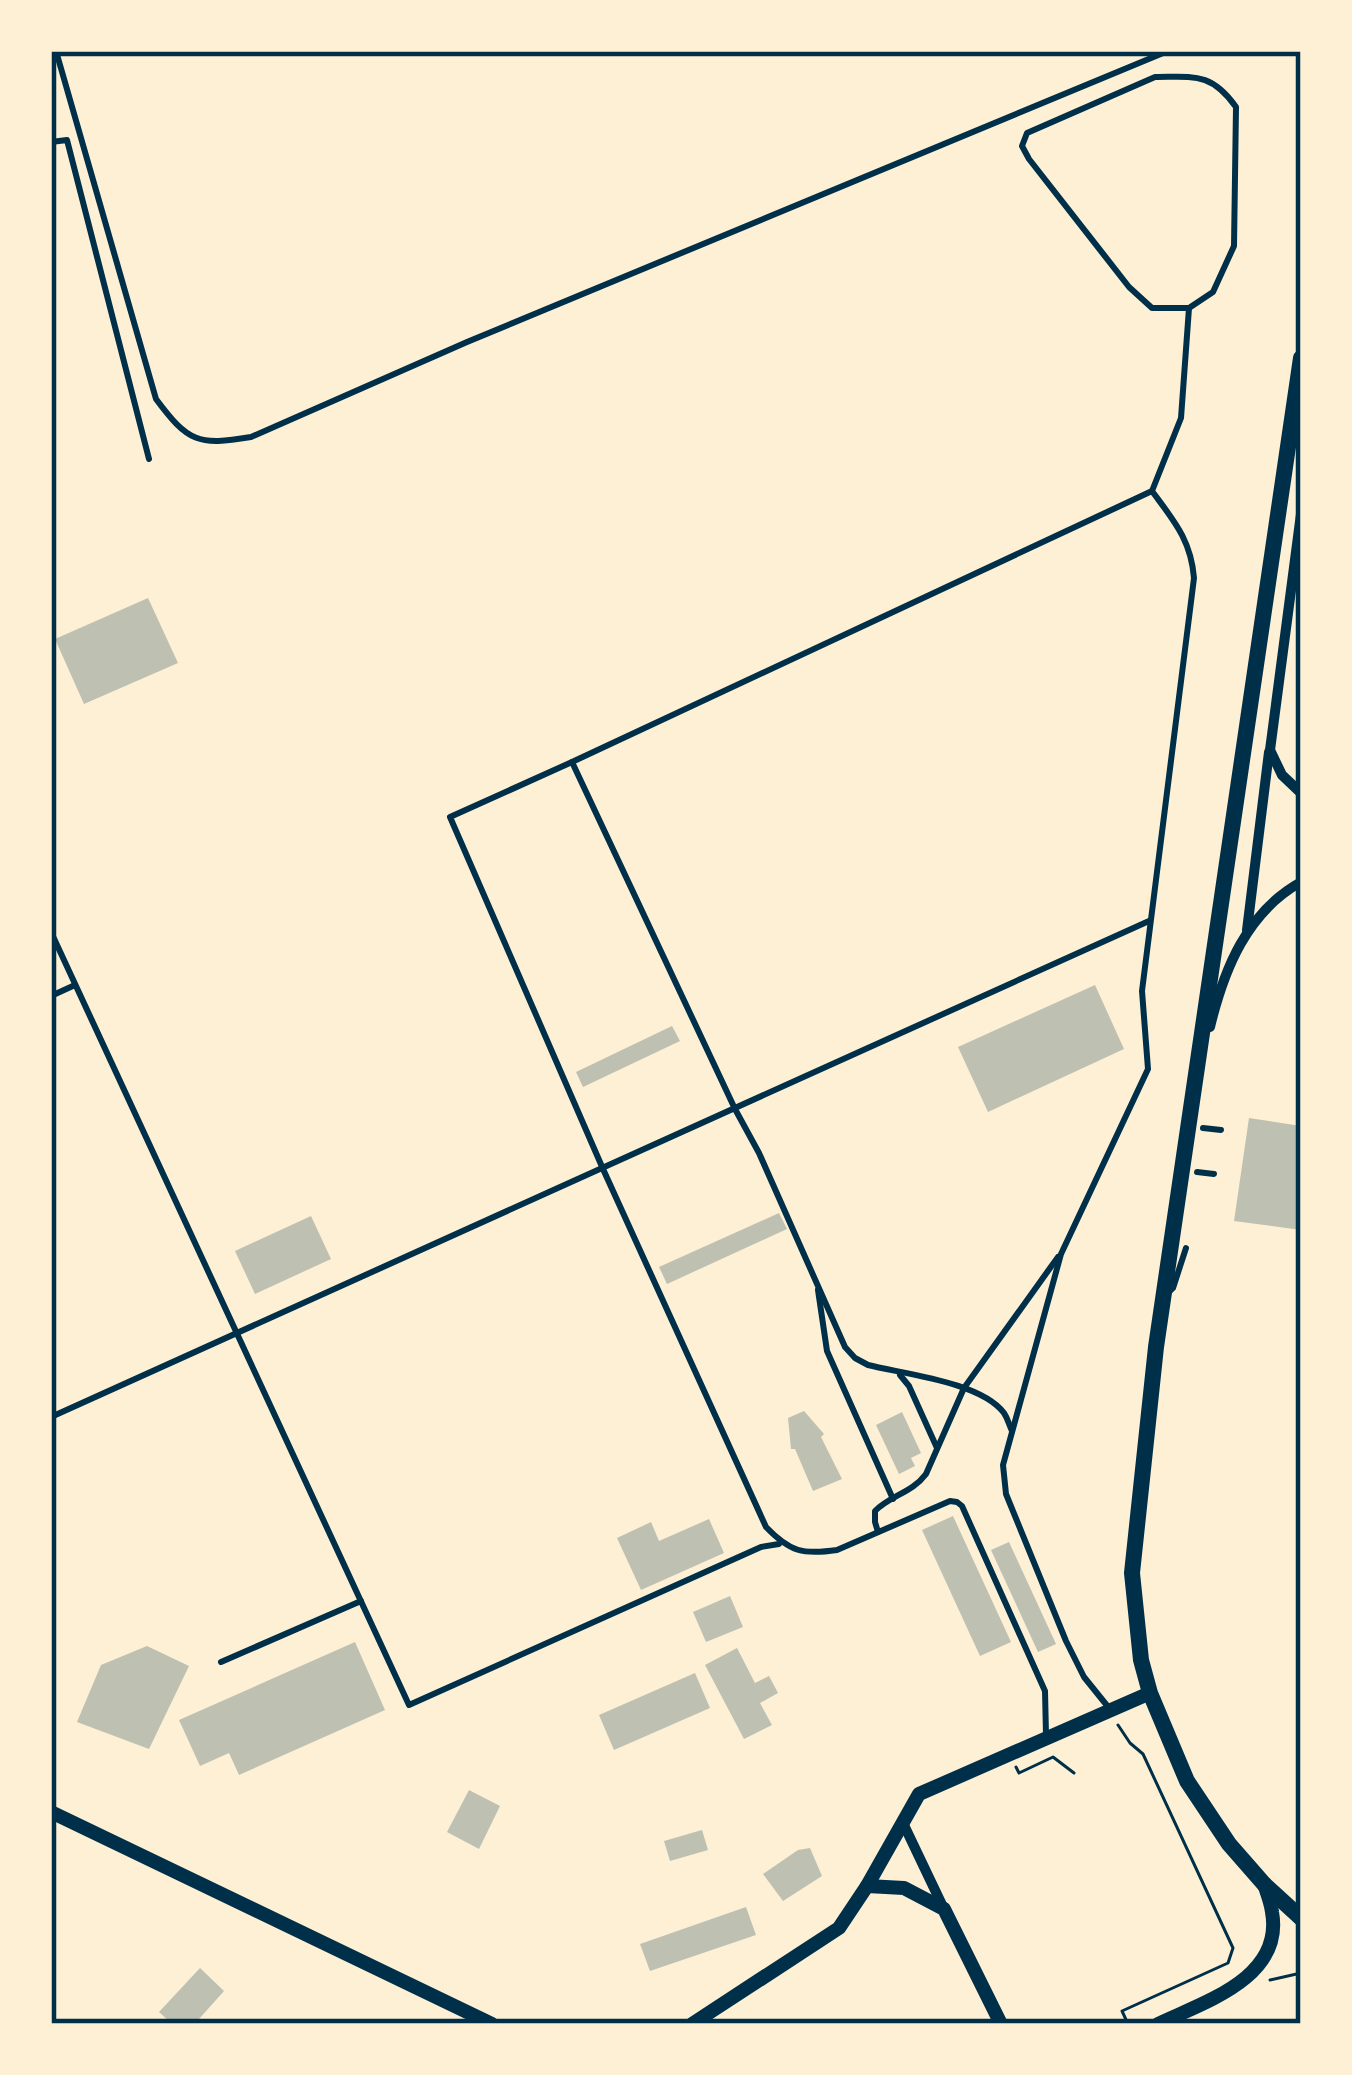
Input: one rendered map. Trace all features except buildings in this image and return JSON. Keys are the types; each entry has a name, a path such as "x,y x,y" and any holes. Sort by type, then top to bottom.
{"main road":[{"path":"1301,358 1163,1298 1132,1573 1141,1660 1187,1781 1229,1844 1301,1918"}],"street":[{"path":"1246,933 1301,514"},
{"path":"1270,750 1282,775 1301,793"},
{"path":"1196,1073 1227,973 1246,933 1270,904 1301,882"},
{"path":"692,2024 839,1928 919,1794 1150,1693"},
{"path":"51,1812 492,2024"},
{"path":"903,1823 1001,2024"},
{"path":"1158,2024 1233,1988 1265,1956 1273,1936 1273,1914 1264,1884"},
{"path":"867,1886 904,1888 944,1909"}],"lane":[{"path":"56,51 156,399 177,427 212,443 250,437 1168,51"},
{"path":"1155,76 1198,76 1223,88 1236,107 1234,246 1213,292 1189,308 1152,308 1129,287 1029,159 1022,146 1027,133 1155,76"},
{"path":"51,142 67,140 149,459"},
{"path":"1046,1739 1046,1691 957,1502 837,1550 818,1553 782,1543 766,1527 450,817 1152,491 1181,418 1189,308"},
{"path":"878,1532 875,1511 917,1486 926,1474 964,1388 1060,1254 1148,1069 1142,991 1194,578 1186,539 1152,491"},
{"path":"572,762 759,1153 845,1347 868,1365 964,1388 989,1400 1004,1413 1012,1431"},
{"path":"51,1417 1149,921"},
{"path":"51,932 409,1705 760,1547 782,1543"},
{"path":"51,996 75,984"},
{"path":"1203,1128 1220,1130"},
{"path":"1197,1172 1214,1174"},
{"path":"1163,1298 1174,1288 1186,1248"},
{"path":"1060,1254 1003,1465 1006,1494 1066,1641 1084,1677 1111,1710"},
{"path":"817,1280 827,1352 893,1499"},
{"path":"898,1372 938,1448"},
{"path":"221,1662 361,1600"}],"path":[{"path":"1111,1710 1130,1743 1143,1754 1233,1948 1228,1963 1122,2011 1128,2024"},
{"path":"1010,1754 1019,1773 1053,1757 1074,1773"}]}
